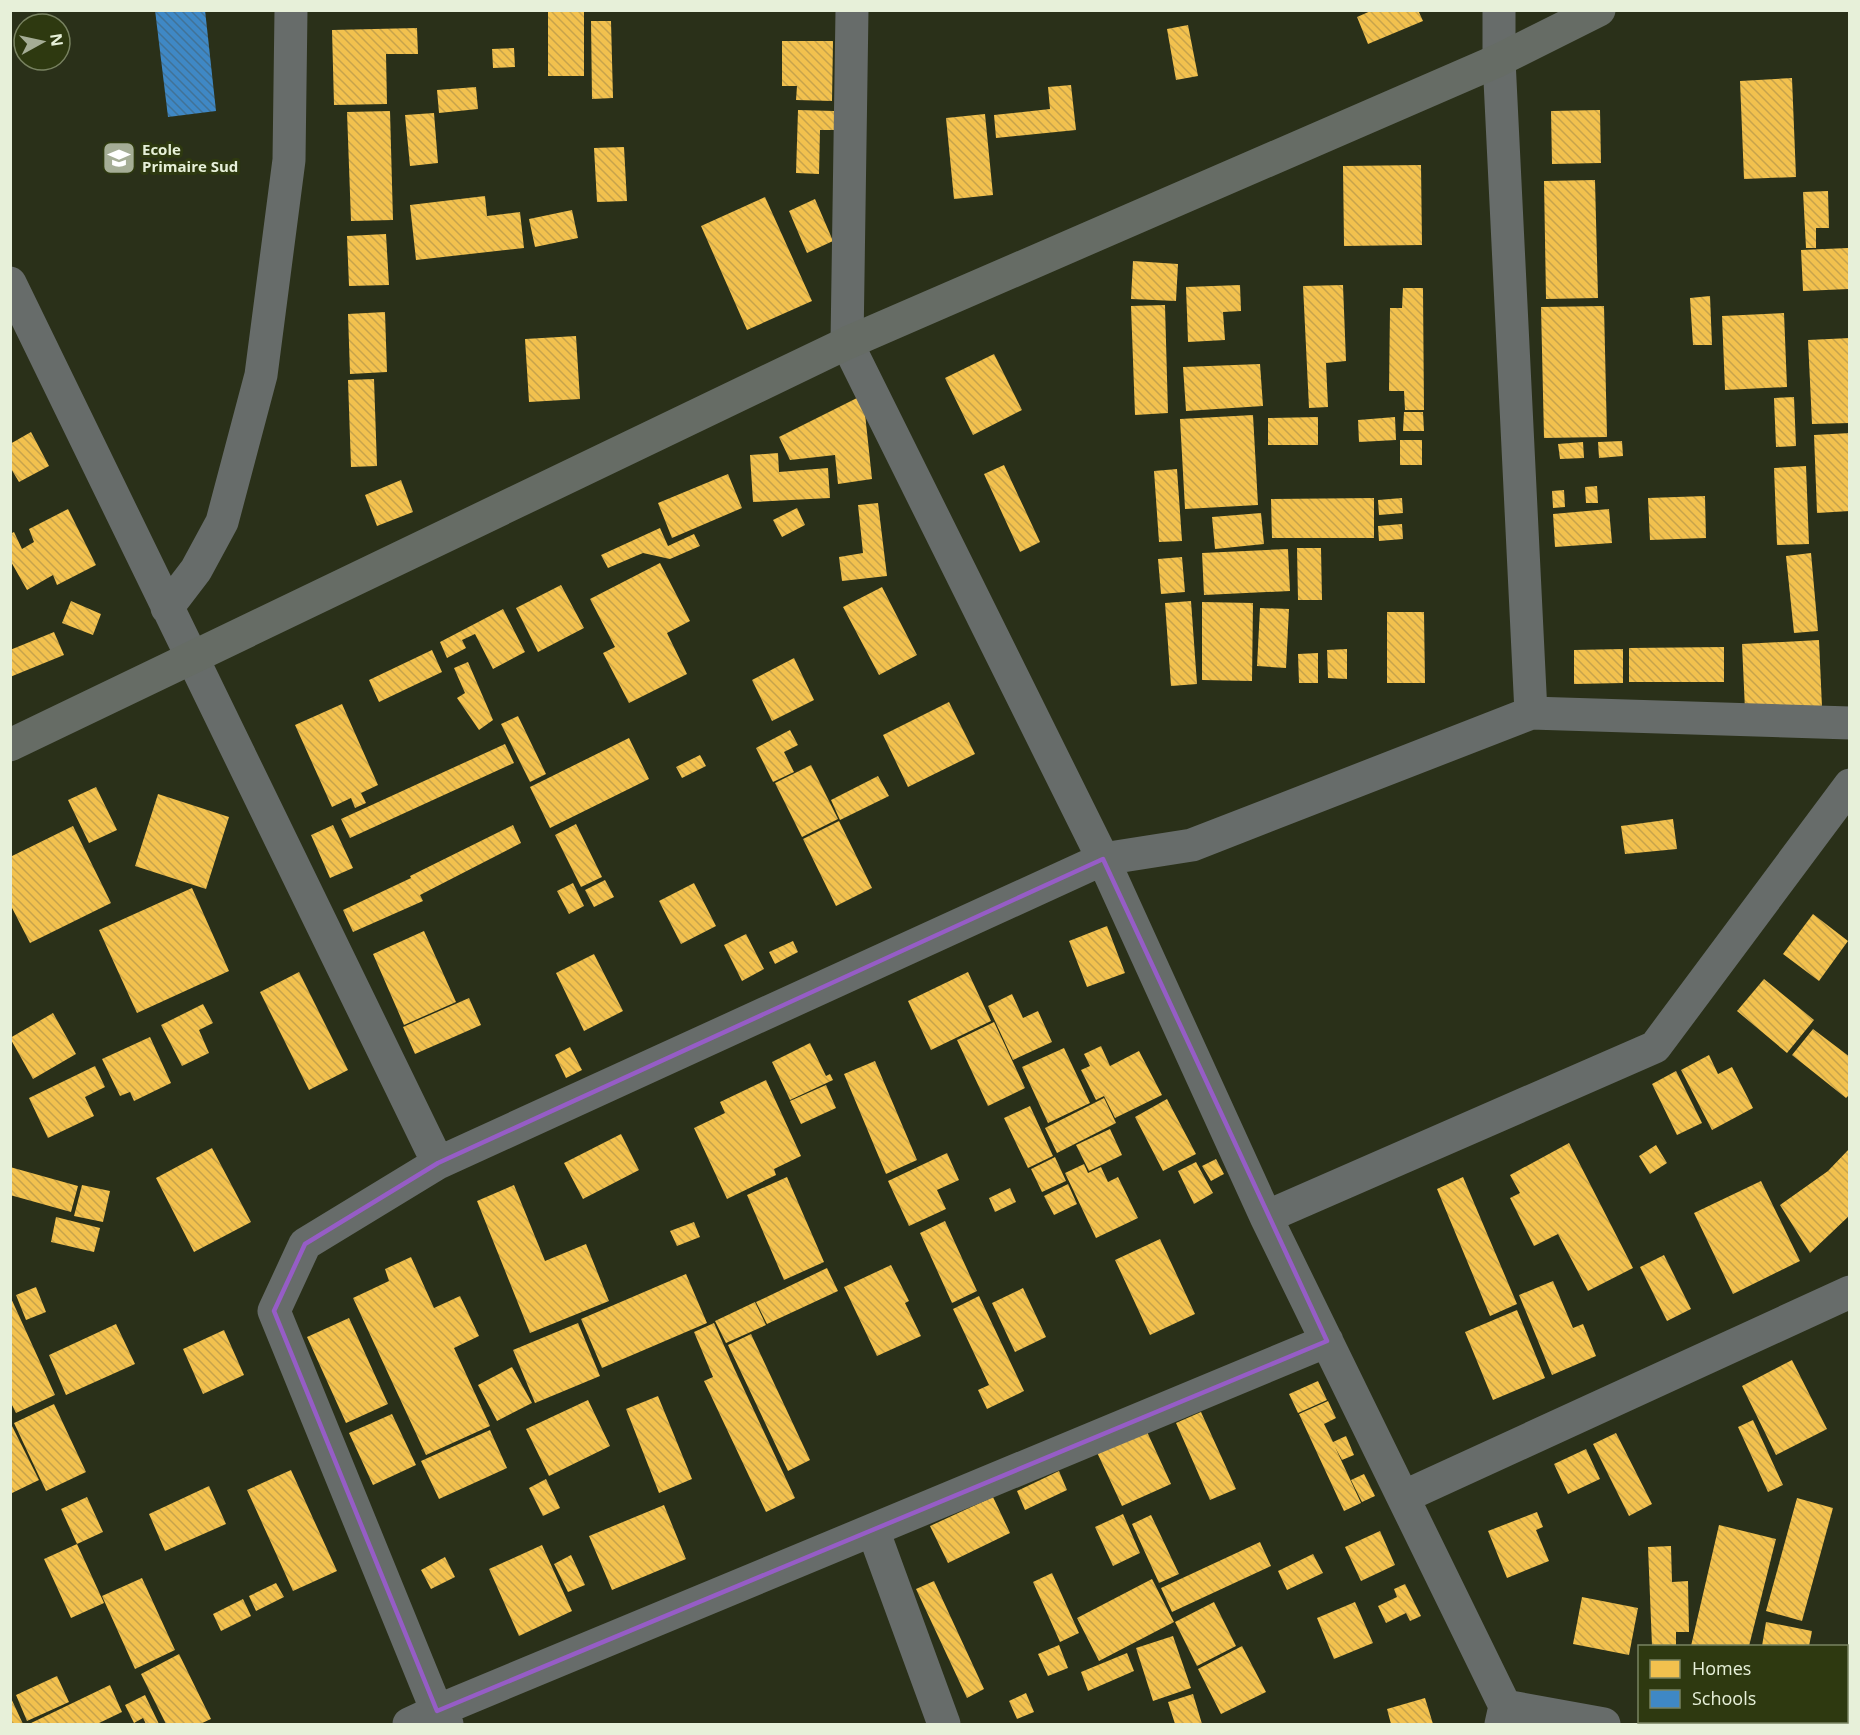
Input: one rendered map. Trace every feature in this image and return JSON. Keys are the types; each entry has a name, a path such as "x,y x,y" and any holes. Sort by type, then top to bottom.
{"main road":[{"path":"10,745 847,343 1499,60 1599,10"}],"street":[{"path":"167,608 196,570 222,522 261,375 289,160 291,10"},
{"path":"852,10 847,343 1103,859 1266,1217 1403,1497 1503,1715 1604,1725"},
{"path":"1499,10 1499,60 1531,713"},
{"path":"10,283 438,1163"},
{"path":"1327,1341 873,1530 431,1720 274,1311 305,1244 438,1163 1103,859 1192,845 1531,713 1850,723"},
{"path":"1266,1217 1655,1047 1850,785"},
{"path":"1403,1497 1850,1292"},
{"path":"873,1530 944,1725"}],"highlighted area":[{"path":"1103,859 1327,1341 437,1711 274,1311 305,1244 438,1163"}],"building: Homes":[{"path":"548,10 584,10 584,76 548,76"},
{"path":"1373,10 1418,10 1423,21 1368,44 1357,17"},
{"path":"591,21 611,21 613,98 592,99"},
{"path":"1188,25 1198,76 1176,80 1167,29"},
{"path":"417,28 418,54 386,54 387,104 334,105 332,30"},
{"path":"782,41 833,41 832,101 796,100 797,86 782,86"},
{"path":"514,48 515,67 493,68 492,49"},
{"path":"1792,78 1796,177 1744,179 1740,81"},
{"path":"1071,85 1076,130 996,138 994,115 1050,109 1048,87"},
{"path":"476,87 478,109 439,113 437,90"},
{"path":"798,110 834,111 834,130 820,130 819,174 796,173"},
{"path":"1600,110 1601,163 1552,164 1551,111"},
{"path":"390,111 393,220 351,221 347,112"},
{"path":"434,113 438,163 410,166 405,115"},
{"path":"985,114 993,195 954,199 946,118"},
{"path":"624,147 627,201 597,202 594,148"},
{"path":"1421,165 1422,245 1344,246 1343,166"},
{"path":"1595,180 1598,298 1546,299 1544,181"},
{"path":"1828,191 1829,228 1816,228 1816,248 1806,248 1803,192"},
{"path":"485,196 487,216 520,212 524,248 416,260 410,205"},
{"path":"765,197 812,301 747,330 701,226"},
{"path":"815,199 833,241 807,253 789,211"},
{"path":"572,210 578,238 535,247 529,219"},
{"path":"386,234 389,285 349,286 347,236"},
{"path":"1848,248 1849,289 1803,291 1801,250"},
{"path":"1133,261 1178,264 1176,301 1131,299"},
{"path":"1240,285 1241,311 1223,312 1225,340 1188,342 1186,287"},
{"path":"1343,285 1346,361 1326,363 1328,407 1309,408 1303,286"},
{"path":"1403,288 1423,288 1424,410 1405,410 1404,391 1389,391 1390,308 1402,308"},
{"path":"1710,296 1712,345 1693,345 1690,298"},
{"path":"1165,305 1168,413 1135,415 1131,306"},
{"path":"1604,306 1607,437 1544,438 1541,307"},
{"path":"385,312 387,372 350,374 348,314"},
{"path":"1784,313 1787,387 1725,390 1722,316"},
{"path":"576,336 580,399 529,402 525,339"},
{"path":"1850,338 1850,423 1812,424 1808,340"},
{"path":"994,354 1022,410 973,435 945,378"},
{"path":"1260,364 1263,406 1186,411 1183,367"},
{"path":"374,379 377,466 351,467 348,380"},
{"path":"863,395 872,479 838,484 835,455 790,460 779,437"},
{"path":"1794,397 1796,446 1776,447 1774,398"},
{"path":"1404,412 1423,412 1424,431 1403,431"},
{"path":"1253,415 1258,505 1185,509 1180,419"},
{"path":"1318,417 1318,445 1268,445 1268,418"},
{"path":"1395,417 1396,440 1359,442 1358,420"},
{"path":"31,432 49,466 19,482 10,467 10,444"},
{"path":"1850,433 1850,511 1817,513 1814,435"},
{"path":"1400,440 1422,440 1422,465 1400,465"},
{"path":"1622,441 1623,456 1599,458 1598,442"},
{"path":"1583,442 1584,458 1560,459 1558,444"},
{"path":"778,453 779,472 828,468 830,498 753,502 750,455"},
{"path":"1004,465 1040,542 1020,552 984,474"},
{"path":"1806,466 1809,544 1777,545 1774,468"},
{"path":"1177,469 1182,541 1159,542 1154,471"},
{"path":"728,474 742,508 672,538 658,503"},
{"path":"401,480 413,512 377,526 365,495"},
{"path":"1597,486 1598,503 1586,503 1585,487"},
{"path":"1564,490 1565,507 1553,508 1552,491"},
{"path":"1705,496 1706,538 1650,540 1648,498"},
{"path":"1374,498 1374,538 1272,538 1271,499"},
{"path":"1402,498 1403,513 1379,515 1378,500"},
{"path":"878,503 887,576 842,581 839,557 863,553 858,505"},
{"path":"797,508 805,525 782,537 773,520"},
{"path":"68,509 96,565 57,585 53,575 27,590 10,560 10,534 14,532 22,549 34,542 29,529"},
{"path":"1609,509 1612,543 1555,547 1553,514"},
{"path":"1261,513 1264,544 1215,549 1212,517"},
{"path":"1402,524 1403,539 1379,541 1378,526"},
{"path":"660,528 668,546 694,534 700,546 670,559 643,553 608,568 601,555"},
{"path":"1297,548 1321,548 1322,600 1298,600"},
{"path":"1288,549 1290,591 1204,595 1202,553"},
{"path":"1811,553 1818,631 1794,633 1786,556"},
{"path":"1182,557 1185,592 1161,594 1158,559"},
{"path":"660,563 690,621 667,633 687,674 629,703 603,653 615,647 590,599"},
{"path":"561,585 584,628 538,652 516,608"},
{"path":"882,587 917,655 879,675 843,607"},
{"path":"71,601 101,614 93,635 62,623"},
{"path":"1191,601 1197,684 1171,686 1165,603"},
{"path":"1202,602 1253,603 1252,681 1202,680"},
{"path":"1260,608 1289,609 1286,668 1257,666"},
{"path":"503,609 525,652 493,669 475,634 462,640 466,648 447,658 440,642"},
{"path":"1387,612 1424,612 1425,683 1387,683"},
{"path":"54,632 64,655 10,677 10,650"},
{"path":"1819,640 1822,707 1745,710 1742,644"},
{"path":"1724,647 1724,682 1629,682 1629,648"},
{"path":"1347,649 1347,679 1328,678 1327,650"},
{"path":"1623,649 1623,683 1574,684 1574,650"},
{"path":"432,650 442,672 379,702 369,680"},
{"path":"1318,653 1318,683 1299,683 1298,654"},
{"path":"794,658 814,700 772,721 752,680"},
{"path":"468,662 493,720 479,730 457,698 465,693 454,668"},
{"path":"949,702 975,754 908,787 883,735"},
{"path":"342,704 378,785 361,793 366,803 355,808 351,798 332,807 295,725"},
{"path":"518,716 546,774 530,782 501,724"},
{"path":"790,730 798,745 784,752 794,772 773,782 756,748"},
{"path":"629,738 649,779 550,828 530,787"},
{"path":"505,744 514,763 350,838 341,819"},
{"path":"700,755 706,766 682,778 676,767"},
{"path":"811,765 838,819 802,837 775,783"},
{"path":"878,776 889,796 840,820 831,800"},
{"path":"96,787 117,830 89,843 68,800"},
{"path":"158,794 229,817 206,889 135,866"},
{"path":"1673,819 1677,849 1625,854 1621,826"},
{"path":"839,821 872,888 836,906 803,839"},
{"path":"576,824 602,877 581,887 555,835"},
{"path":"333,825 353,868 330,878 311,835"},
{"path":"513,825 521,843 420,895 423,901 353,932 343,910"},
{"path":"73,826 111,903 30,943 10,904 10,857"},
{"path":"605,880 614,897 594,907 585,890"},
{"path":"573,883 584,906 569,914 557,891"},
{"path":"694,883 716,926 681,944 659,901"},
{"path":"192,888 229,971 137,1013 99,930"},
{"path":"1813,914 1848,941 1819,981 1783,954"},
{"path":"1107,926 1125,973 1087,987 1069,941"},
{"path":"424,931 456,1002 404,1025 373,954"},
{"path":"746,934 764,969 742,981 724,945"},
{"path":"793,941 798,952 775,964 769,952"},
{"path":"594,954 623,1011 584,1031 556,973"},
{"path":"299,972 348,1070 309,1090 260,992"},
{"path":"968,972 991,1021 931,1050 908,1001"},
{"path":"1764,979 1814,1020 1787,1053 1737,1011"},
{"path":"1012,994 1023,1018 1038,1011 1052,1042 1013,1060 988,1006"},
{"path":"469,998 481,1025 415,1054 403,1027"},
{"path":"203,1004 213,1023 199,1030 209,1053 182,1066 161,1025"},
{"path":"53,1013 76,1054 33,1079 10,1038"},
{"path":"994,1022 1025,1088 988,1106 957,1040"},
{"path":"1813,1029 1850,1057 1850,1094 1846,1098 1792,1055"},
{"path":"150,1037 171,1083 134,1101 130,1092 120,1096 102,1059"},
{"path":"810,1043 826,1076 830,1074 833,1080 790,1100 772,1062"},
{"path":"1101,1046 1110,1066 1139,1051 1162,1095 1115,1118 1104,1096 1096,1100 1081,1070 1090,1066 1084,1054"},
{"path":"570,1047 582,1070 566,1078 555,1055"},
{"path":"1064,1048 1090,1103 1048,1123 1022,1067"},
{"path":"1709,1055 1718,1074 1732,1067 1753,1108 1712,1130 1681,1070"},
{"path":"875,1061 917,1160 886,1174 844,1074"},
{"path":"95,1066 105,1087 85,1097 94,1116 48,1138 29,1098"},
{"path":"1676,1071 1702,1123 1677,1135 1652,1084"},
{"path":"766,1080 801,1156 774,1169 776,1175 727,1199 694,1128 725,1113 720,1102"},
{"path":"826,1085 836,1108 801,1124 790,1101"},
{"path":"1104,1098 1116,1123 1057,1153 1045,1128"},
{"path":"1167,1099 1196,1154 1163,1171 1135,1117"},
{"path":"1030,1106 1053,1156 1028,1168 1004,1118"},
{"path":"1110,1129 1122,1155 1089,1171 1076,1145"},
{"path":"621,1134 639,1170 583,1199 564,1163"},
{"path":"1569,1143 1633,1268 1588,1291 1558,1234 1534,1246 1510,1198 1520,1193 1510,1175"},
{"path":"1656,1145 1667,1163 1650,1174 1639,1156"},
{"path":"212,1148 251,1222 194,1252 156,1178"},
{"path":"1850,1148 1850,1215 1810,1253 1780,1205 1828,1171"},
{"path":"947,1153 959,1180 937,1190 946,1209 909,1226 888,1181"},
{"path":"1055,1157 1066,1181 1042,1192 1031,1169"},
{"path":"1216,1159 1224,1174 1211,1181 1202,1166"},
{"path":"1196,1162 1213,1193 1194,1204 1178,1171"},
{"path":"1084,1164 1088,1173 1101,1167 1108,1182 1118,1177 1138,1218 1096,1238 1065,1173"},
{"path":"10,1167 78,1186 71,1212 10,1195"},
{"path":"787,1177 824,1262 784,1280 747,1195"},
{"path":"1463,1177 1517,1304 1490,1316 1437,1189"},
{"path":"1761,1181 1800,1261 1733,1294 1694,1213"},
{"path":"1068,1184 1077,1204 1054,1215 1044,1196"},
{"path":"82,1185 110,1191 103,1222 74,1216"},
{"path":"514,1185 545,1261 586,1244 609,1301 530,1333 477,1201"},
{"path":"1010,1188 1016,1202 995,1212 989,1198"},
{"path":"56,1217 100,1228 94,1252 51,1242"},
{"path":"945,1221 977,1291 952,1303 920,1233"},
{"path":"694,1222 700,1237 677,1246 670,1231"},
{"path":"1160,1239 1195,1314 1150,1335 1115,1260"},
{"path":"1664,1255 1691,1309 1667,1321 1640,1267"},
{"path":"411,1257 434,1308 460,1296 479,1336 454,1348 490,1426 426,1455 353,1298 389,1281 385,1269"},
{"path":"891,1265 909,1301 905,1303 921,1336 877,1356 844,1287"},
{"path":"827,1268 838,1291 767,1324 756,1302"},
{"path":"686,1274 707,1323 602,1368 581,1319"},
{"path":"1553,1281 1573,1328 1583,1324 1596,1356 1552,1375 1519,1295"},
{"path":"36,1287 46,1312 26,1320 16,1295"},
{"path":"1023,1288 1046,1337 1015,1352 992,1303"},
{"path":"10,1296 55,1395 16,1413 10,1401"},
{"path":"979,1296 1024,1391 987,1409 978,1390 989,1385 953,1309"},
{"path":"755,1302 766,1325 726,1343 715,1321"},
{"path":"1517,1310 1545,1378 1493,1400 1465,1332"},
{"path":"349,1318 388,1404 346,1423 307,1337"},
{"path":"578,1323 600,1376 535,1403 513,1350"},
{"path":"714,1323 795,1498 766,1512 704,1381 713,1377 694,1332"},
{"path":"116,1324 135,1364 66,1395 49,1355"},
{"path":"224,1330 244,1375 203,1394 183,1349"},
{"path":"751,1334 810,1460 788,1471 728,1345"},
{"path":"1792,1360 1827,1429 1776,1455 1742,1386"},
{"path":"512,1367 532,1403 497,1421 478,1385"},
{"path":"1318,1381 1327,1400 1298,1413 1289,1394"},
{"path":"658,1396 692,1479 659,1493 626,1409"},
{"path":"588,1400 610,1446 549,1476 526,1429"},
{"path":"1328,1401 1336,1418 1324,1424 1333,1442 1346,1436 1354,1455 1342,1460 1335,1447 1361,1503 1344,1511 1299,1414"},
{"path":"54,1404 86,1472 46,1491 14,1423"},
{"path":"1201,1412 1236,1489 1210,1500 1176,1423"},
{"path":"392,1414 416,1465 373,1485 349,1433"},
{"path":"1753,1420 1783,1485 1768,1492 1738,1427"},
{"path":"10,1422 39,1480 10,1494"},
{"path":"1143,1423 1171,1484 1122,1506 1094,1446"},
{"path":"490,1430 507,1468 439,1499 421,1461"},
{"path":"1616,1433 1652,1504 1629,1516 1593,1444"},
{"path":"1586,1449 1600,1479 1568,1494 1554,1464"},
{"path":"291,1470 337,1571 293,1591 247,1490"},
{"path":"1059,1471 1067,1490 1025,1510 1017,1491"},
{"path":"1364,1474 1375,1496 1362,1502 1351,1480"},
{"path":"546,1479 560,1508 543,1516 529,1488"},
{"path":"209,1486 226,1524 165,1551 149,1514"},
{"path":"87,1497 103,1532 77,1544 61,1509"},
{"path":"993,1497 1010,1533 948,1563 930,1526"},
{"path":"1797,1498 1833,1508 1802,1621 1766,1611"},
{"path":"664,1505 686,1559 612,1590 589,1536"},
{"path":"1537,1512 1543,1527 1536,1530 1549,1561 1507,1578 1488,1531"},
{"path":"1123,1514 1140,1553 1113,1566 1095,1527"},
{"path":"1151,1515 1179,1574 1159,1583 1132,1524"},
{"path":"1719,1525 1776,1539 1749,1645 1691,1645"},
{"path":"1380,1531 1395,1565 1361,1581 1345,1547"},
{"path":"1260,1542 1271,1566 1172,1612 1161,1588"},
{"path":"77,1544 104,1603 71,1618 44,1559"},
{"path":"542,1545 572,1611 519,1636 489,1569"},
{"path":"1671,1546 1672,1582 1688,1581 1689,1632 1676,1632 1676,1645 1652,1645 1648,1547"},
{"path":"1313,1554 1323,1573 1287,1590 1278,1571"},
{"path":"571,1555 585,1585 568,1592 554,1564"},
{"path":"445,1557 455,1577 431,1589 421,1570"},
{"path":"1052,1573 1079,1633 1060,1642 1033,1582"},
{"path":"142,1578 175,1650 135,1669 102,1596"},
{"path":"1152,1579 1174,1622 1099,1661 1077,1618"},
{"path":"934,1581 984,1689 967,1698 916,1589"},
{"path":"276,1583 284,1597 256,1611 249,1596"},
{"path":"1405,1584 1421,1616 1410,1621 1406,1613 1386,1623 1378,1606 1397,1597 1394,1589"},
{"path":"1582,1597 1638,1608 1629,1655 1573,1644"},
{"path":"243,1599 251,1616 221,1631 213,1614"},
{"path":"1214,1602 1236,1646 1197,1666 1175,1622"},
{"path":"1355,1602 1373,1643 1334,1659 1317,1618"},
{"path":"1766,1622 1812,1631 1809,1645 1762,1645"},
{"path":"1173,1636 1191,1688 1153,1701 1136,1648"},
{"path":"1059,1645 1068,1668 1048,1676 1038,1654"},
{"path":"1242,1646 1266,1692 1221,1714 1198,1669"},
{"path":"1127,1653 1134,1671 1088,1691 1081,1672"},
{"path":"179,1654 211,1719 200,1724 166,1724 141,1674"},
{"path":"57,1676 69,1702 27,1721 16,1695"},
{"path":"110,1685 122,1712 97,1724 29,1724"},
{"path":"1026,1693 1034,1712 1017,1719 1009,1701"},
{"path":"1193,1694 1202,1724 1175,1724 1168,1702"},
{"path":"145,1695 159,1724 146,1724 143,1718 134,1723 125,1705"},
{"path":"10,1696 23,1724 10,1724"},
{"path":"1425,1698 1433,1724 1391,1724 1387,1709"}],"building: Schools":[{"path":"155,10 205,10 216,111 168,117"}],"place":[{"name":"Ecole Primaire Sud","path":"119,158"}]}
